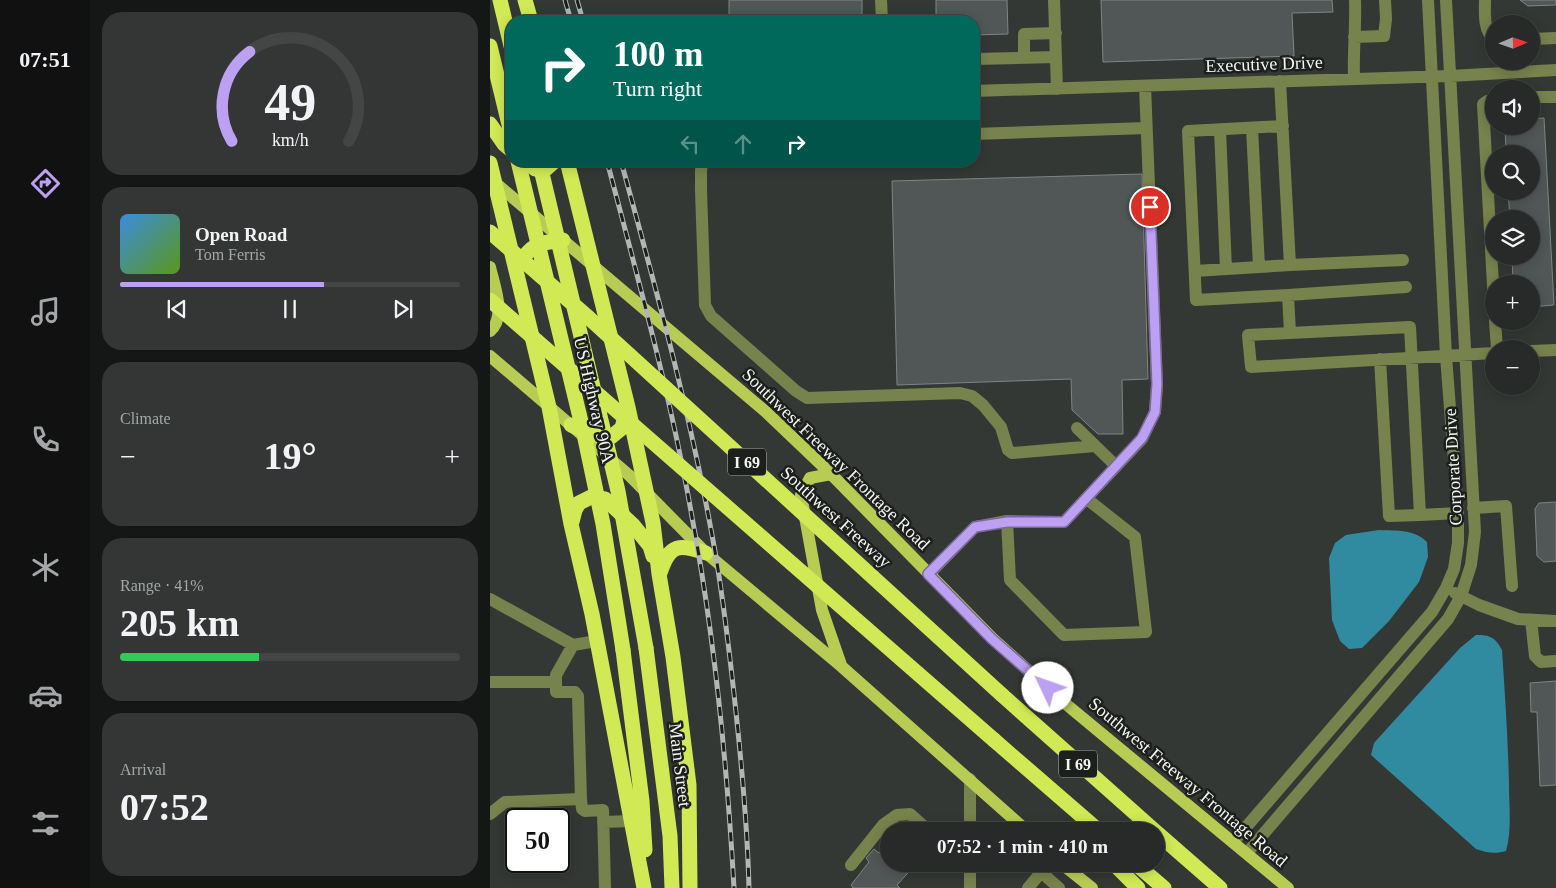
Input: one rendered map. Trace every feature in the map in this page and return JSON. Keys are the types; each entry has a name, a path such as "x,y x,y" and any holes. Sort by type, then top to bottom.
{"highway":[{"path":"500,0 505,21"},
{"path":"525,0 529,15"},
{"path":"490,46 505,107"},
{"path":"490,124 505,145"},
{"path":"490,163 492,180 550,407 571,524 597,641 631,821 646,888"},
{"name":"US Highway 90A","path":"519,167 584,434 603,524 623,650 642,800 646,888"},
{"path":"534,167 546,169 550,167"},
{"name":"US Highway 90A","path":"540,167 618,491 646,648"},
{"path":"568,167 628,407 653,524 659,574 674,657 688,785 690,888"},
{"name":"Southwest Freeway","path":"490,232 589,318 1002,695 1145,822"},
{"path":"516,269 527,251 543,242 563,240"},
{"name":"I 69","path":"490,300 1089,822"},
{"path":"571,425 595,435 611,437 622,428 628,407"},
{"path":"571,524 574,510 579,503 590,497 606,499 633,525 650,546 659,574"},
{"path":"659,574 665,558 672,550 684,546 706,553"},
{"name":"Main Street","path":"646,648 670,836 672,888"},
{"name":"Southwest Freeway","path":"1165,840 1220,888"},
{"path":"1122,872 1138,888"},
{"path":"1145,872 1164,888"}],"main road":[{"name":"Southwest Freeway Frontage Road","path":"492,180 766,412 831,474 992,639 1062,700 1234,841 1288,888"},
{"path":"490,267 497,298 498,316 495,327 490,331"},
{"path":"490,356 647,492 706,553 841,666 1017,822"},
{"path":"831,474 810,478 801,494 822,610 841,666"},
{"path":"1072,872 1092,888"}],"street":[{"path":"881,0 882,15"},
{"path":"1054,0 1058,88"},
{"path":"1354,78 1355,0"},
{"path":"1354,37 1384,36 1386,19 1385,0"},
{"name":"Corporate Drive","path":"1234,841 1432,612 1446,588 1454,569 1458,543 1458,513 1446,356 1428,0"},
{"name":"Corporate Drive","path":"1247,853 1448,620 1461,596 1471,564 1475,532 1446,0"},
{"path":"1485,0 1486,15"},
{"path":"1024,58 1024,34 1056,33"},
{"path":"1540,39 1556,38"},
{"path":"980,59 1056,57"},
{"name":"Executive Drive","path":"980,91 1450,76 1556,70"},
{"path":"1280,81 1290,265"},
{"path":"928,574 975,527 1007,522 1064,522 1142,438 1155,412 1157,384 1145,86"},
{"path":"1540,98 1556,97"},
{"path":"1485,102 1483,104 1492,275"},
{"path":"1283,126 1188,131 1196,300 1406,286"},
{"path":"980,134 1146,128"},
{"path":"1252,128 1259,267"},
{"path":"1220,130 1226,269"},
{"path":"702,167 705,305 711,316 796,391 806,398 960,392 972,396 983,405 1001,427 1008,450 1012,453 1095,446"},
{"path":"1195,271 1403,260"},
{"path":"1288,295 1290,333"},
{"path":"1420,515 1412,358 1410,327 1248,335 1251,367 1380,359 1412,358 1485,354"},
{"path":"1540,351 1556,350"},
{"path":"1380,359 1389,516 1458,513"},
{"path":"1077,428 1116,466"},
{"path":"1007,522 1010,580 1064,635 1146,632 1135,537 1087,499"},
{"path":"1473,508 1506,506 1512,586"},
{"path":"1446,588 1479,605 1518,619 1556,621"},
{"path":"490,599 573,645 597,641"},
{"path":"1531,620 1535,656 1541,662 1556,661"},
{"path":"573,645 556,675 556,692 575,692 578,696 582,809 584,811 603,810 605,888"},
{"path":"490,682 556,682"},
{"path":"970,779 970,822"},
{"path":"490,814 505,802 581,799"},
{"path":"887,822 897,815 910,814 919,822"},
{"path":"603,822 631,821"},
{"path":"851,865 880,829"},
{"path":"970,872 970,888"},
{"path":"1028,888 1041,872"},
{"path":"1047,872 1059,888"}],"water":[{"path":"1379,530 1417,535 1427,542 1428,557 1419,582 1389,621 1362,648 1349,649 1340,641 1332,620 1329,558 1335,543 1346,535"},
{"path":"1476,635 1492,638 1502,650 1510,818 1506,851 1498,853 1476,849 1371,755 1374,743 1460,648"}],"building":[{"path":"729,0 862,0 862,15 729,15"},
{"path":"936,0 1007,0 1008,34 980,35 980,15 936,15"},
{"path":"1101,0 1332,0 1333,12 1292,13 1294,56 1103,62"},
{"path":"1520,0 1556,0 1556,5 1528,6"},
{"path":"1540,118 1544,118 1554,305 1540,306 1540,275 1513,275 1512,265 1540,265 1540,210 1509,210 1509,200 1540,200 1540,145 1506,145 1505,135 1540,135"},
{"path":"1142,174 1148,379 1122,380 1123,434 1098,434 1072,410 1071,379 897,385 892,181"},
{"path":"1556,502 1556,561 1544,562 1537,556 1535,509 1539,503"},
{"path":"1556,681 1556,785 1540,786 1537,712 1531,712 1530,683"},
{"path":"874,849 879,853 880,872 909,872 897,885 900,888 853,888 851,885 869,862 866,858"}],"railway":[{"path":"565,0 569,15"},
{"path":"577,0 581,15"},
{"path":"609,167 664,383 684,472 700,563 719,702 734,888"},
{"path":"623,167 682,394 715,550 739,745 749,888"}],"route":[{"path":"1048,688 992,639 928,574 975,527 1007,522 1064,522 1142,438 1155,412 1157,384 1150,207"}]}
